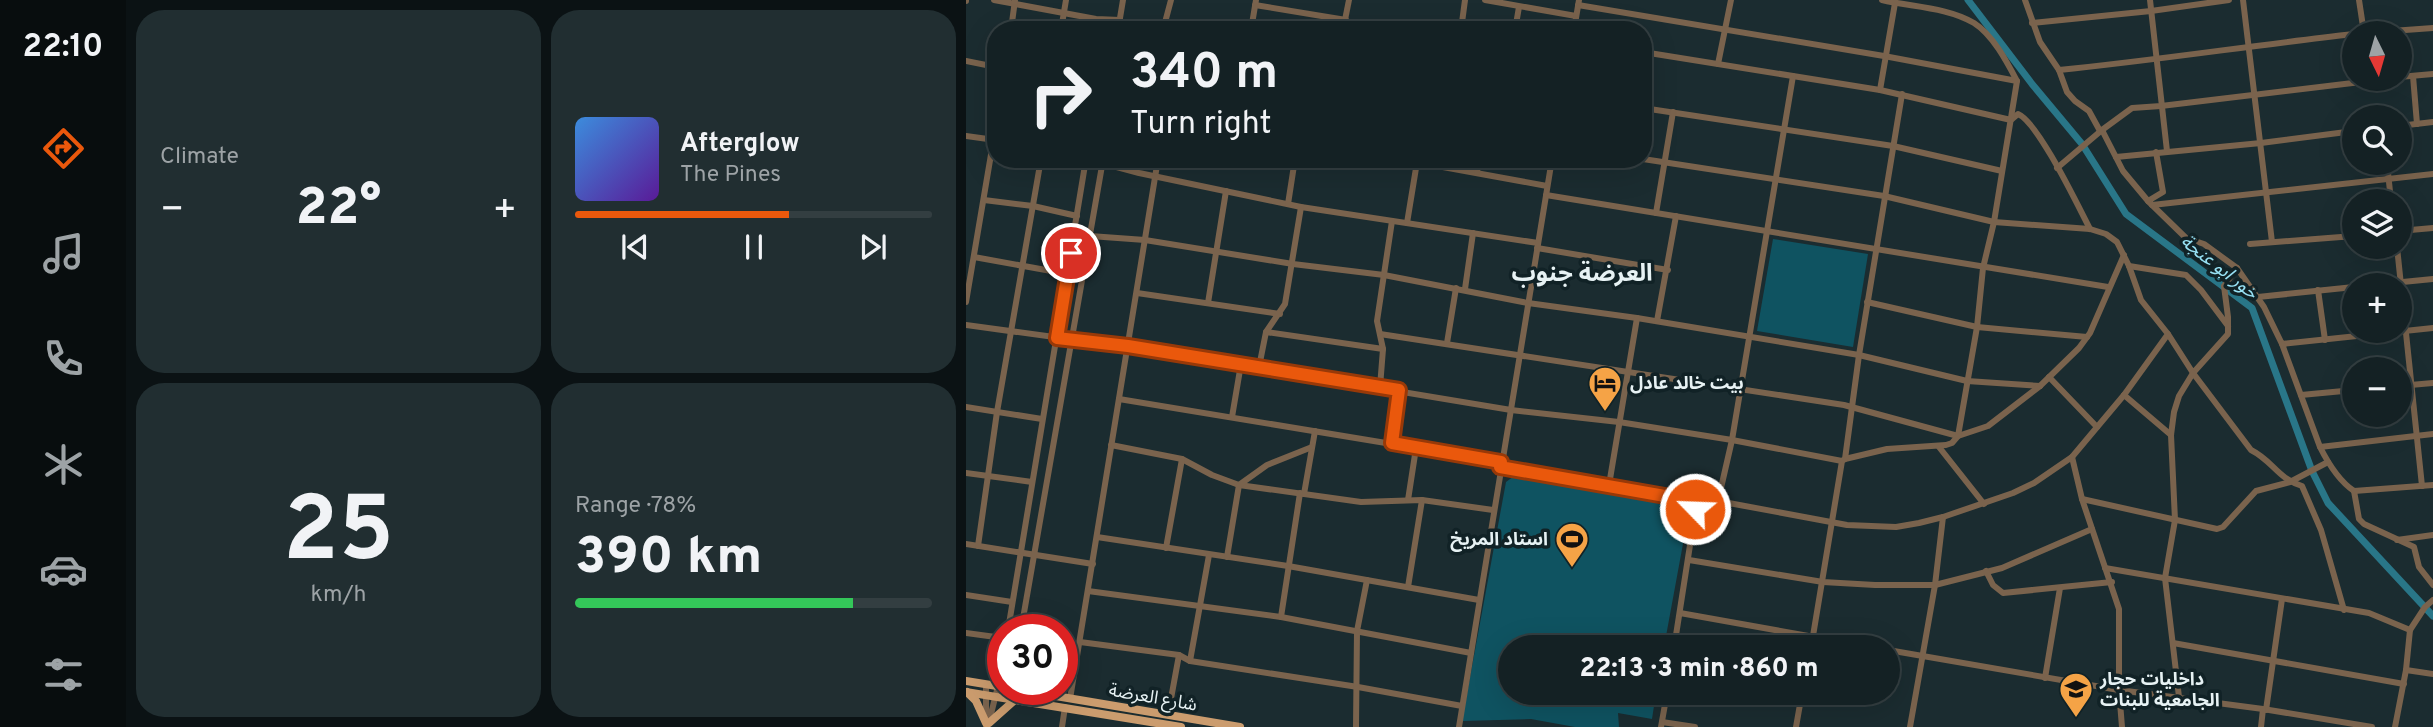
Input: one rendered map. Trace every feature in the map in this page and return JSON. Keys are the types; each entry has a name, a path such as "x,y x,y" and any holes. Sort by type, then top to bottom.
{"main road":[{"path":"966,681 986,684"},
{"name":"شارع العرضة","path":"967,692 985,695"},
{"path":"967,692 976,701 987,725 1009,705"},
{"name":"شارع العرضة","path":"1078,704 1240,727"},
{"name":"شارع العرضة","path":"1077,705 1181,727"}],"street":[{"path":"994,0 1096,19 1120,20 1123,0"},
{"path":"1063,21 1066,0"},
{"path":"1165,21 1171,0"},
{"path":"1253,21 1256,2 1346,20 1349,0"},
{"path":"1462,21 1465,0"},
{"path":"1485,0 1576,16"},
{"path":"1718,64 1731,0"},
{"path":"1882,0 1928,8 1965,19 1982,30 2008,64 2017,81 1994,222 1983,268 1977,327 1958,436"},
{"path":"1928,8 1929,0"},
{"path":"2025,0 2040,42 2059,70 2071,97 2089,111 2127,176 2186,238 2204,244 2237,268 2258,297 2281,344 2320,447 2343,482 2354,491 2359,519 2364,524 2414,547 2419,567 2433,584"},
{"path":"2150,0 2167,151"},
{"path":"2032,23 2229,0"},
{"path":"2243,0 2272,242"},
{"path":"2359,0 2364,33 2433,28"},
{"path":"1012,21 1015,2"},
{"path":"1575,21 1578,2 2017,81"},
{"path":"1880,90 1895,3"},
{"path":"1517,21 1519,7"},
{"path":"2059,70 2342,35"},
{"path":"1652,53 1902,94 2011,120"},
{"path":"966,61 987,65"},
{"path":"2417,124 2413,76 2433,74"},
{"path":"1718,501 1732,440 1794,76"},
{"path":"2057,167 2132,108 2342,84"},
{"path":"1679,612 1814,635 1902,94"},
{"path":"1652,109 1893,146 2002,171"},
{"path":"1656,213 1673,112"},
{"path":"2011,120 2018,114 2027,119 2057,167 2090,229"},
{"path":"2412,125 2433,122"},
{"path":"2116,157 2342,133"},
{"path":"966,136 987,139"},
{"path":"2150,203 2163,192 2156,152"},
{"path":"1652,161 1884,196 1994,222 2090,229 2111,236 2129,265 2141,300 2251,450 2262,455 2277,473 2302,486 2321,530 2344,610"},
{"path":"966,302 990,168"},
{"path":"978,546 997,412 1039,168"},
{"path":"1010,614 1085,168"},
{"path":"1024,614 1102,168"},
{"path":"1121,168 1301,207 1473,233 1668,270"},
{"path":"1078,652 1157,168"},
{"path":"1288,204 1294,168"},
{"path":"1407,223 1416,168"},
{"path":"1453,168 1547,186"},
{"path":"1477,172 1478,168"},
{"path":"1459,727 1550,168"},
{"path":"2150,203 2433,174"},
{"path":"2388,175 2390,189"},
{"path":"1208,303 1226,191"},
{"path":"1546,195 2108,287"},
{"path":"984,200 1033,206 1077,216"},
{"path":"1259,367 1266,332 1285,304 1301,207"},
{"path":"1657,321 1676,216"},
{"path":"1380,387 1382,349 1377,321 1392,220"},
{"path":"2412,230 2433,228"},
{"path":"1465,289 1473,233"},
{"path":"1090,236 1145,240 1293,264 1384,275 1528,303 1657,321 1859,355 1967,381 2040,386"},
{"path":"2250,244 2342,237"},
{"path":"966,324 1128,346 1511,410 1619,422 1844,460 1887,449 1939,447 1952,443 1958,436 1988,426 2040,386 2087,337 2124,256"},
{"path":"974,257 1068,274"},
{"path":"2129,265 2186,275 2201,290 2228,327"},
{"path":"2179,697 2165,578 2175,520 2171,435 2175,406 2193,373 2226,338 2228,327 2224,286 2237,268"},
{"path":"2412,282 2433,279"},
{"path":"1447,343 1456,288"},
{"path":"2258,297 2342,288"},
{"path":"2318,290 2325,340"},
{"path":"1137,293 1280,314"},
{"path":"1867,302 1977,327 2087,337"},
{"path":"1609,485 1637,318"},
{"path":"2412,330 2433,328"},
{"path":"1266,332 1382,349"},
{"path":"1380,334 1851,407 1958,436"},
{"path":"1119,399 1392,443 1691,502 1718,501 1832,523 1896,527 1943,517 1983,504 2034,483 2072,457 2124,395 2168,334"},
{"path":"2281,344 2342,338"},
{"path":"1232,417 1241,364"},
{"path":"2049,377 2097,427"},
{"path":"2422,486 2412,384 2433,383"},
{"path":"1392,443 1399,390"},
{"path":"2301,395 2342,391"},
{"path":"2124,395 2171,435"},
{"path":"966,407 1042,419"},
{"path":"1281,617 1314,431"},
{"path":"2320,447 2433,433"},
{"path":"1111,445 1182,459 1212,475 1239,485 1374,503 1422,500 1493,510"},
{"path":"1227,556 1239,485 1267,465 1312,447"},
{"path":"1939,447 1983,504"},
{"path":"1408,500 1416,448"},
{"path":"2072,457 2082,499 2119,609 2119,690 2123,727"},
{"path":"1167,548 1182,459"},
{"path":"2082,499 2211,528 2223,527 2256,491 2290,482 2328,462"},
{"path":"966,473 1032,482"},
{"path":"2354,491 2433,485"},
{"path":"1408,587 1422,500"},
{"path":"1676,635 1695,513 1691,502"},
{"path":"1910,727 1936,585 1943,517"},
{"path":"1689,560 1823,582 1936,585 2002,568 2092,529"},
{"path":"2397,540 2433,535"},
{"path":"1097,537 1288,566 1479,600"},
{"path":"966,544 1093,564"},
{"path":"1190,661 1209,555"},
{"path":"2105,568 2369,613 2410,630"},
{"path":"1986,571 1997,590 2003,593 2112,582"},
{"path":"1356,727 1357,631 1367,580"},
{"path":"2045,678 2060,588"},
{"path":"1088,591 1281,617 1471,653"},
{"path":"966,595 1012,603"},
{"path":"2261,727 2275,660 2283,599"},
{"path":"2395,727 2406,670 2410,630 2433,600"},
{"path":"966,633 987,636"},
{"path":"1080,642 1179,655 1190,661 1462,706"},
{"path":"2173,643 2403,684"},
{"path":"1900,652 2119,690 2265,709 2372,727"},
{"path":"1168,715 1179,655"},
{"path":"2406,670 2433,674"},
{"path":"986,684 987,725"},
{"path":"987,725 993,705"},
{"path":"1062,727 1068,705"},
{"path":"1665,705 1662,725 1695,727"},
{"path":"1796,727 1800,705"}],"shaded area":[{"path":"1773,239 1868,254 1853,347 1757,331"},
{"name":"استاد المريخ","path":"1514,476 1675,502 1685,506 1688,513 1687,522 1666,635 1498,635 1498,705 1654,705 1652,719 1618,713 1619,727 1575,727 1531,719 1462,721 1506,482"}],"waterway":[{"name":"خور ابو عنجة","path":"1968,0 2082,144 2126,214 2252,308 2312,471 2328,503 2433,616"}],"place":[{"name":"بيت خالد عادل","path":"1605,413"},
{"name":"استاد المريخ","path":"1572,569"},
{"name":"داخليات حجار الجامعية للبنات","path":"2076,719"}],"district":[{"name":"العرضة جنوب","path":"1582,273"}],"route":[{"path":"1071,253 1057,338 1128,346 1399,390 1392,443 1501,462 1500,467 1682,499 1691,502 1695,509"}]}
